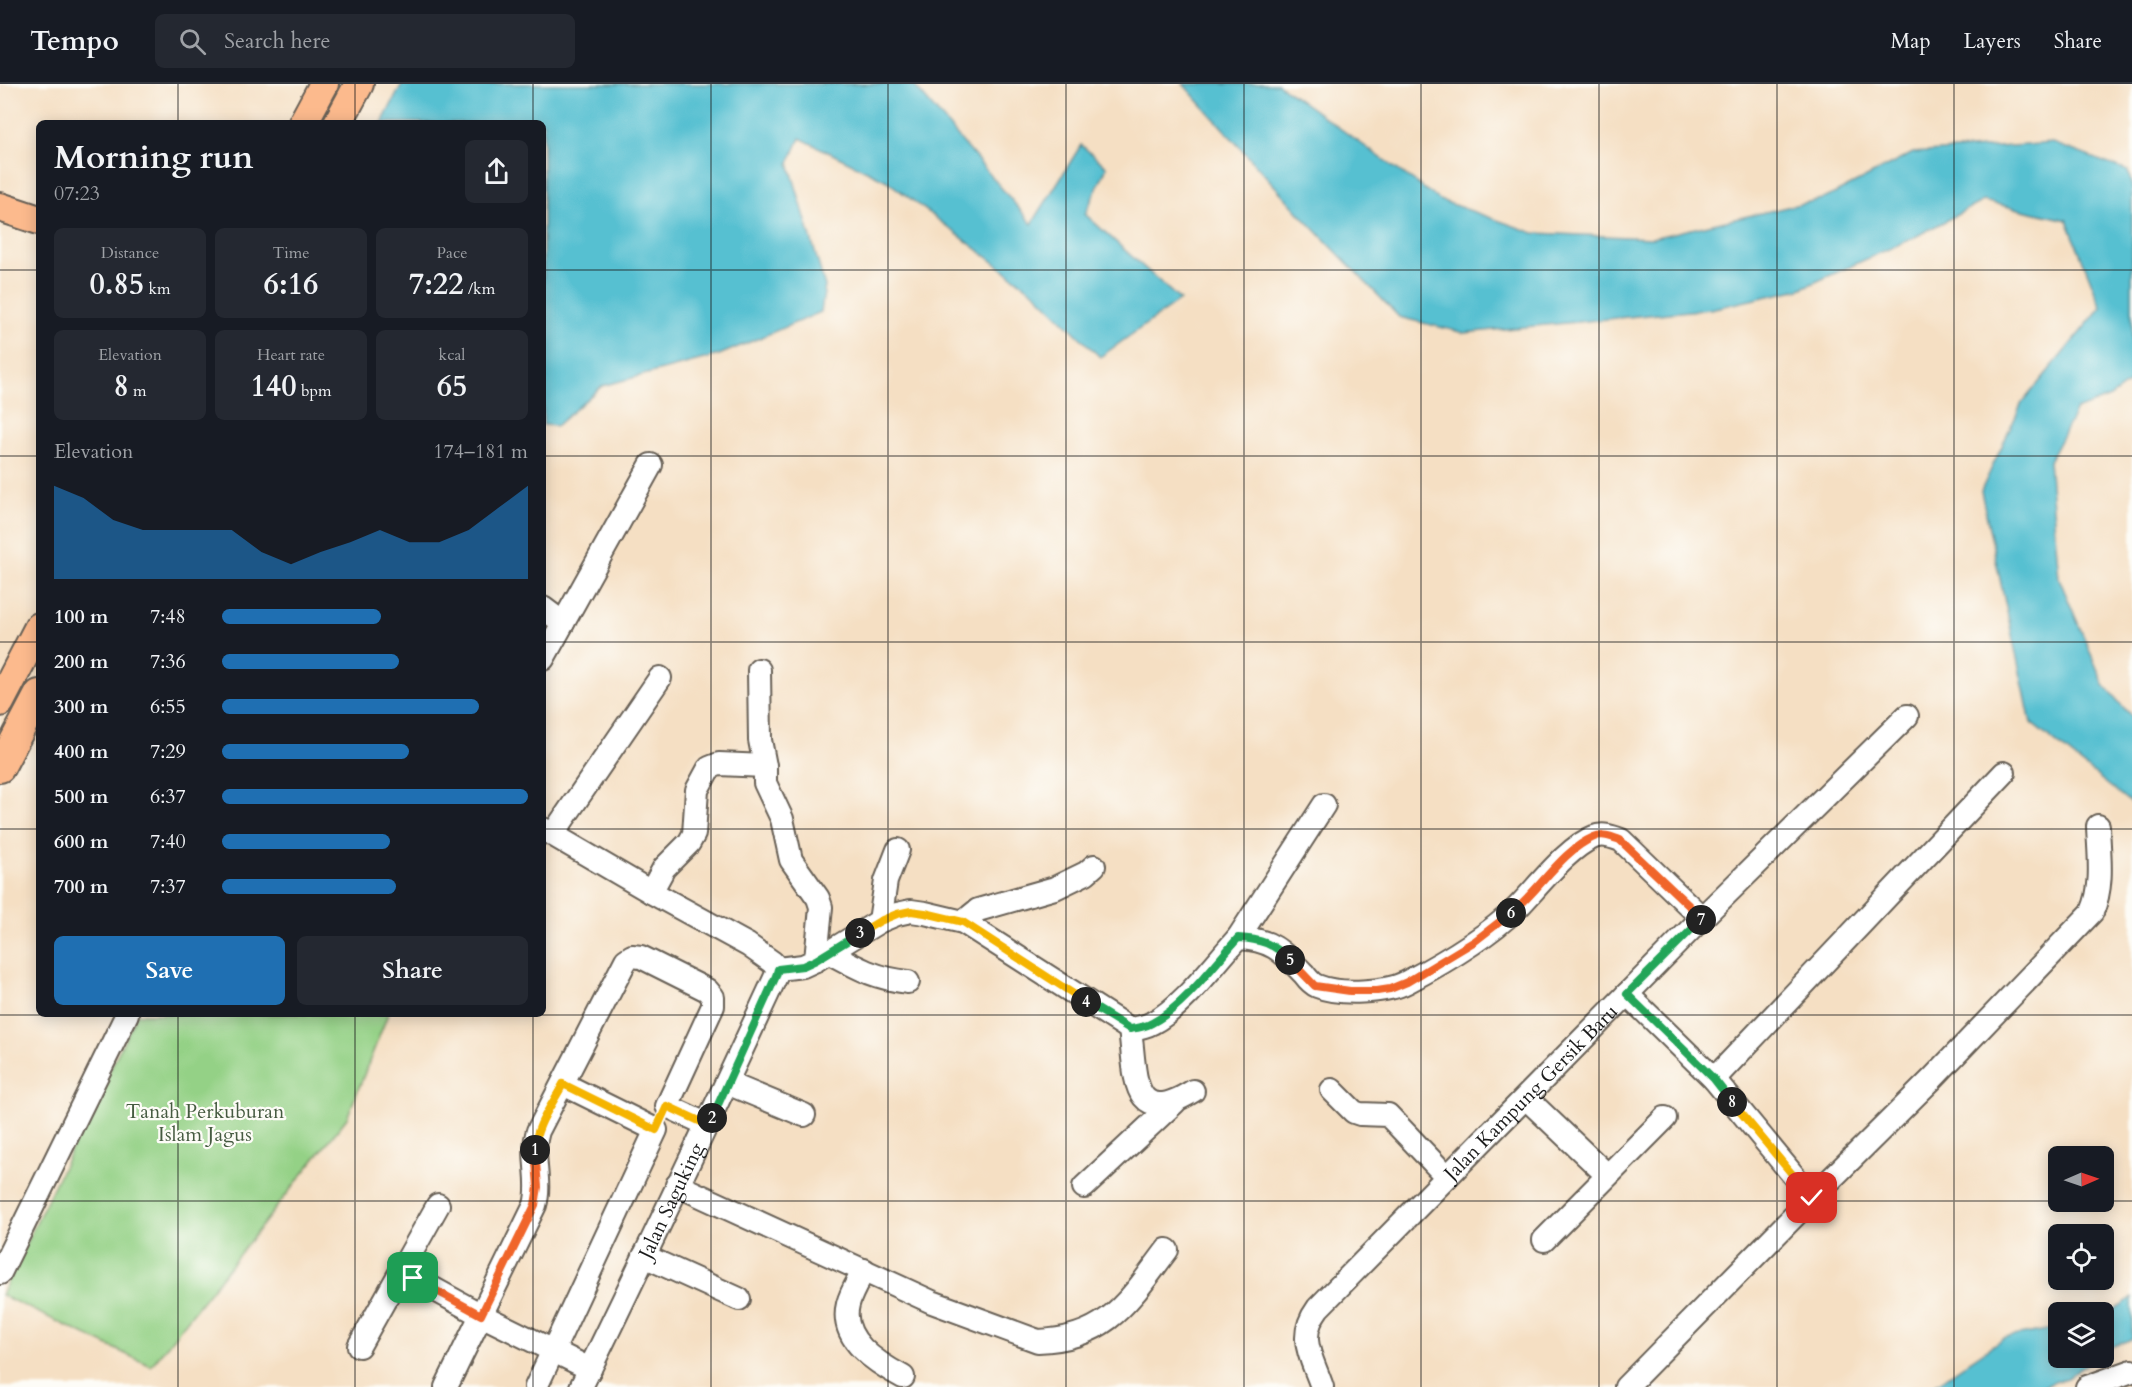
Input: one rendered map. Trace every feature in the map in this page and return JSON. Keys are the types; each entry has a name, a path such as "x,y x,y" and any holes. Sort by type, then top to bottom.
{"main road":[{"path":"305,120 324,84"},
{"path":"340,120 359,84"},
{"path":"0,207 36,219"},
{"path":"0,702 36,633"},
{"path":"0,768 36,700"}],"street":[{"path":"546,654 651,465"},
{"path":"546,610 564,623"},
{"path":"759,670 760,740 765,766 765,783 782,819 791,860 818,898 821,907 822,956"},
{"path":"660,678 548,832 748,945 778,969 803,966 880,921 897,914 911,911 925,913 963,922 1130,1029 1153,1023 1186,996 1238,938 1324,805"},
{"name":"Jalan Kampung Gersik Baru","path":"1322,1387 1308,1354 1307,1329 1311,1317 1318,1308 1702,918 1906,716"},
{"path":"651,892 664,868 689,843 694,834 697,790 709,768 719,764 765,766"},
{"path":"1714,1079 2004,773"},
{"path":"1626,1387 1932,1079 2092,912 2097,900 2100,880 2098,826"},
{"path":"1238,938 1264,941 1276,947 1315,986 1350,991 1390,989 1407,982 1475,941 1515,910 1566,858 1595,836 1610,836 1620,840 1702,918"},
{"path":"880,921 886,881 898,850"},
{"path":"963,922 978,910 1055,888 1086,873 1094,866"},
{"path":"446,1387 535,1205 538,1187 535,1142 538,1131 626,960 632,956 641,957 707,990 713,997 713,1006 536,1387"},
{"path":"822,956 885,980 908,982"},
{"name":"Jalan Saguking","path":"586,1378 677,1185 708,1125 778,969"},
{"path":"1627,994 1714,1079 1812,1198"},
{"path":"0,1273 126,1017"},
{"path":"1084,1187 1183,1097 1152,1103 1143,1099 1138,1088 1130,1029"},
{"path":"727,1083 804,1115"},
{"path":"563,1084 656,1130"},
{"path":"1332,1090 1354,1112 1388,1115 1447,1177"},
{"path":"1526,1098 1607,1175"},
{"path":"667,1106 708,1125"},
{"path":"1544,1240 1665,1118"},
{"path":"677,1185 932,1302 1038,1341 1055,1340 1097,1327 1116,1314 1167,1250"},
{"path":"359,1346 438,1205"},
{"path":"644,1256 739,1299"},
{"path":"864,1270 848,1305 848,1325 855,1341 868,1354 903,1377"},
{"path":"401,1271 481,1315 554,1351 586,1378"},
{"path":"2087,1387 2132,1371"}],"green space":[{"name":"Tanah Perkuburan Islam Jagus","path":"136,1017 387,1017 347,1118 151,1366 1,1295"}],"water":[{"path":"402,84 913,84 1032,224 1081,145 1107,167 1085,214 1180,300 1100,357 1036,294 887,181 800,138 789,163 825,286 821,312 719,355 602,386 556,426 546,425 546,120 384,120"},
{"path":"1183,84 1278,84 1440,200 1534,233 1652,238 1826,198 1913,153 2053,143 2128,171 2132,187 2132,381 2110,397 2076,410 2049,461 2059,578 2104,685 2132,717 2132,804 2031,723 1981,491 2022,403 2101,307 2067,220 1983,201 1913,238 1800,289 1710,309 1464,333 1399,317 1300,214"},
{"path":"2132,1298 2132,1339 2114,1346 2114,1309"},
{"path":"2048,1330 2048,1368 2080,1368 2065,1378 2042,1387 1932,1387 2003,1338"}],"route":[{"path":"413,1278 481,1315 535,1205 538,1187 535,1142 538,1131 563,1084 656,1130 667,1106 708,1125 778,969 803,966 816,960 880,921 897,914 911,911 963,922 1130,1029 1153,1023 1166,1014 1186,996 1238,938 1264,941 1276,947 1315,986 1350,991 1377,991 1390,989 1407,982 1475,941 1515,910 1566,858 1595,836 1610,836 1620,840 1702,918 1627,994 1714,1079 1812,1198"}]}
